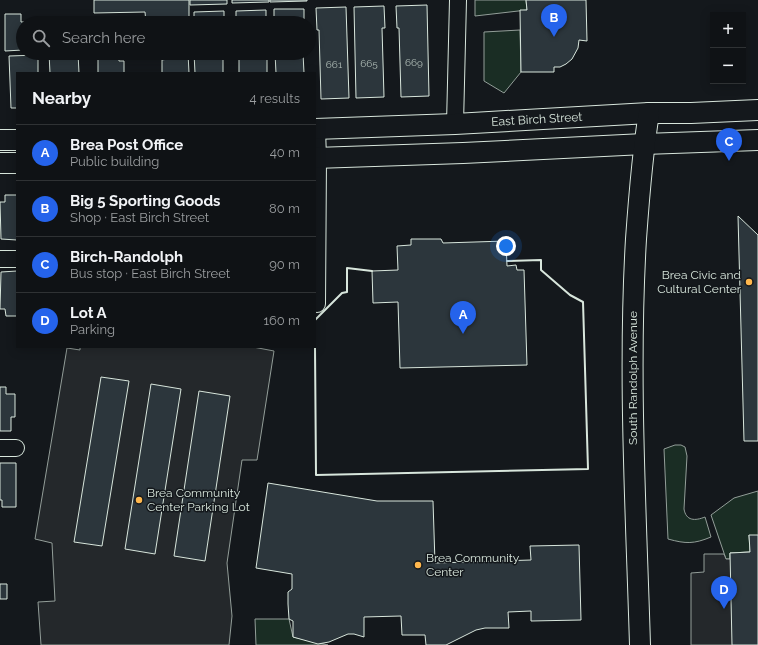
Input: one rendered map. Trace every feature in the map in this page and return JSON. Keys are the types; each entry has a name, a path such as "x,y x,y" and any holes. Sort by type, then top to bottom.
{"street":[{"path":"455,124 458,0"},
{"name":"East Birch Street","path":"316,129 455,124 649,113 758,110"},
{"name":"South Randolph Avenue","path":"640,645 632,350 634,282 640,183 649,113"},
{"path":"316,129 317,304"},
{"path":"0,140 16,140"},
{"path":"317,158 463,153 644,144 754,144"},
{"path":"0,163 16,163"},
{"path":"0,259 16,259"},
{"path":"0,448 16,448"}],"green space":[{"path":"475,0 526,0 527,10 475,16"},
{"path":"520,30 521,72 504,93 484,81 484,32"},
{"path":"675,445 685,447 687,456 685,513 692,519 705,517 711,537 700,541 680,542 668,539 664,449"},
{"path":"758,491 758,535 750,552 730,553 730,559 726,559 711,515 734,498"},
{"path":"255,619 289,619 293,637 328,645 256,645"}],"shaded area":[{"name":"Brea Community Center Parking Lot","path":"67,348 80,350 80,348 258,348 274,351 257,460 242,460 227,563 232,616 229,645 41,645 38,602 55,601 52,543 35,539"},
{"path":"749,535 758,645 691,645 691,573 704,572 704,554 724,554 726,559 730,559 730,553 750,552"}],"building":[{"path":"94,0 189,0 189,16 145,16 145,12 94,13"},
{"path":"190,0 227,0 227,4 190,5"},
{"path":"232,0 269,0 269,2 232,3"},
{"path":"270,0 307,0 307,1 270,2"},
{"path":"526,0 586,0 587,41 579,40 578,48 572,59 560,67 554,67 554,72 521,72 520,10 527,10"},
{"path":"427,5 429,96 401,97 399,28 397,28 396,6"},
{"path":"384,6 385,28 382,28 384,97 356,98 354,7"},
{"path":"346,7 349,98 321,99 319,30 317,30 316,8"},
{"path":"274,9 304,9 304,16 274,16"},
{"path":"266,10 266,16 236,16 236,11"},
{"path":"224,11 224,16 194,16 194,12"},
{"path":"5,14 21,14 21,16 16,16 16,50 5,51"},
{"path":"9,56 16,56 16,60 38,60 38,72 16,72 16,108 11,108"},
{"path":"49,60 78,60 79,72 50,72"},
{"path":"98,60 124,61 124,72 98,72"},
{"path":"162,60 188,60 189,72 162,72"},
{"path":"194,60 223,60 223,72 195,72"},
{"path":"239,60 267,60 267,72 239,72"},
{"path":"275,60 303,60 304,72 276,72"},
{"path":"5,195 16,195 16,240 1,239 0,202 5,202"},
{"name":"Brea Civic and Cultural Center","path":"738,216 758,235 758,441 744,441"},
{"path":"411,239 441,239 443,243 506,241 507,266 516,265 517,270 524,270 527,365 400,368 398,302 373,303 372,271 398,270 397,246 411,245"},
{"path":"16,271 16,316 6,316 5,309 0,309 1,272"},
{"path":"101,377 129,381 102,546 74,542"},
{"path":"151,384 181,389 155,554 125,549"},
{"path":"0,387 6,387 6,394 15,394 15,417 11,417 11,431 0,431"},
{"path":"199,391 230,396 205,561 174,556"},
{"path":"0,463 16,463 16,507 2,507 2,500 0,500"},
{"name":"Brea Community Center","path":"268,483 377,501 433,501 435,563 531,560 530,546 579,545 581,620 531,621 531,611 508,612 509,628 485,628 476,630 446,645 426,645 425,635 402,635 401,616 364,617 364,637 348,634 329,642 318,644 293,637 293,621 289,619 288,604 288,592 292,589 292,574 256,568"},
{"path":"749,535 758,535 758,645 732,645 730,553 750,552"},
{"path":"0,584 7,584 7,599 0,599"}],"wall":[{"path":"315,348 316,475 588,469 583,302 570,295 541,270 541,260 507,261"},
{"path":"316,319 342,293 347,292 347,268 372,271"}],"place":[{"name":"Big 5 Sporting Goods","path":"554,37"},
{"name":"Birch-Randolph","path":"729,161"},
{"name":"Brea Civic and Cultural Center","path":"749,282"},
{"name":"Brea Post Office","path":"463,334"},
{"name":"Brea Community Center Parking Lot","path":"139,500"},
{"name":"Brea Community Center","path":"418,565"},
{"name":"Lot A","path":"724,609"}]}
